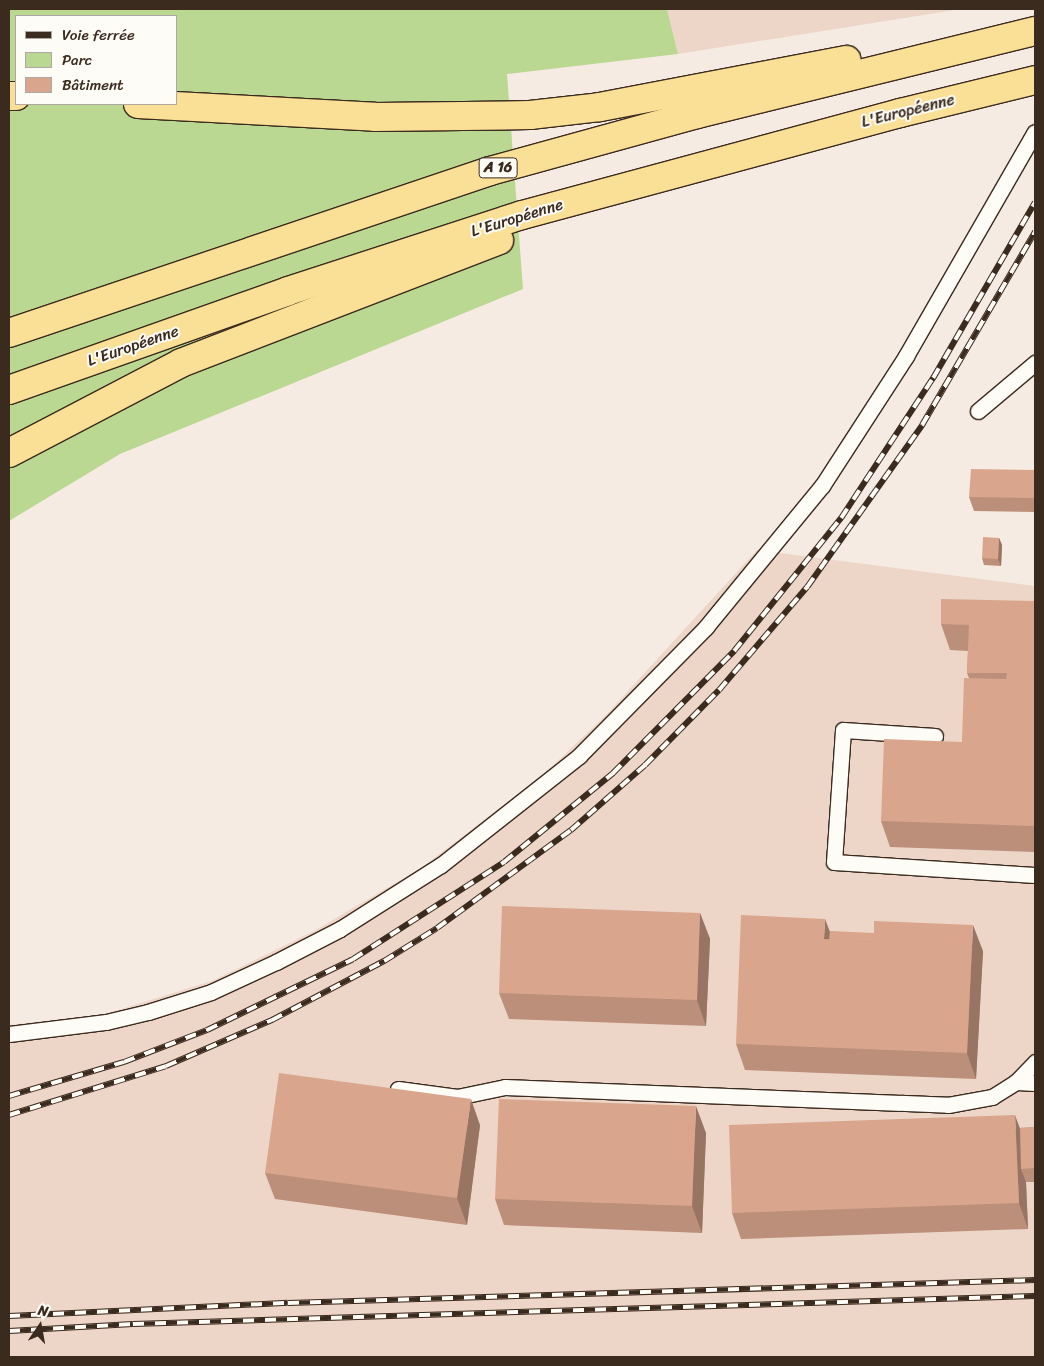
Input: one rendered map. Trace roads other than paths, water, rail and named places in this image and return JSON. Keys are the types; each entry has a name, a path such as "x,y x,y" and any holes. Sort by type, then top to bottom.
{"highway":[{"name":"A 16","path":"9,333 490,171 697,114 1035,31"},
{"path":"158,105 395,117 547,114 600,107 802,67 997,39"},
{"name":"L'Européenne","path":"9,390 421,247 620,188 966,96 1035,80"},
{"path":"9,453 181,363 493,242 620,188"}],"lane":[{"path":"9,1034 106,1022 148,1012 211,992 276,962 340,929 416,882 486,832 562,772 650,687 706,627 822,486 906,356 1035,132"},
{"path":"978,411 1035,363"},
{"path":"935,736 843,730 834,862 1035,875"},
{"path":"380,1087 457,1096 505,1087 948,1105 992,1097 1016,1082 1035,1062"},
{"path":"1016,1082 1035,1083"}],"railway":[{"path":"9,1096 124,1062 207,1030 353,959 504,862 613,773 734,651 841,518 933,378 1035,202"},
{"path":"9,1115 166,1066 272,1020 384,961 437,928 571,830 645,765 719,690 807,587 922,425 1035,232"},
{"path":"9,1316 288,1303 1035,1280"},
{"path":"9,1331 133,1324 1035,1296"}]}
